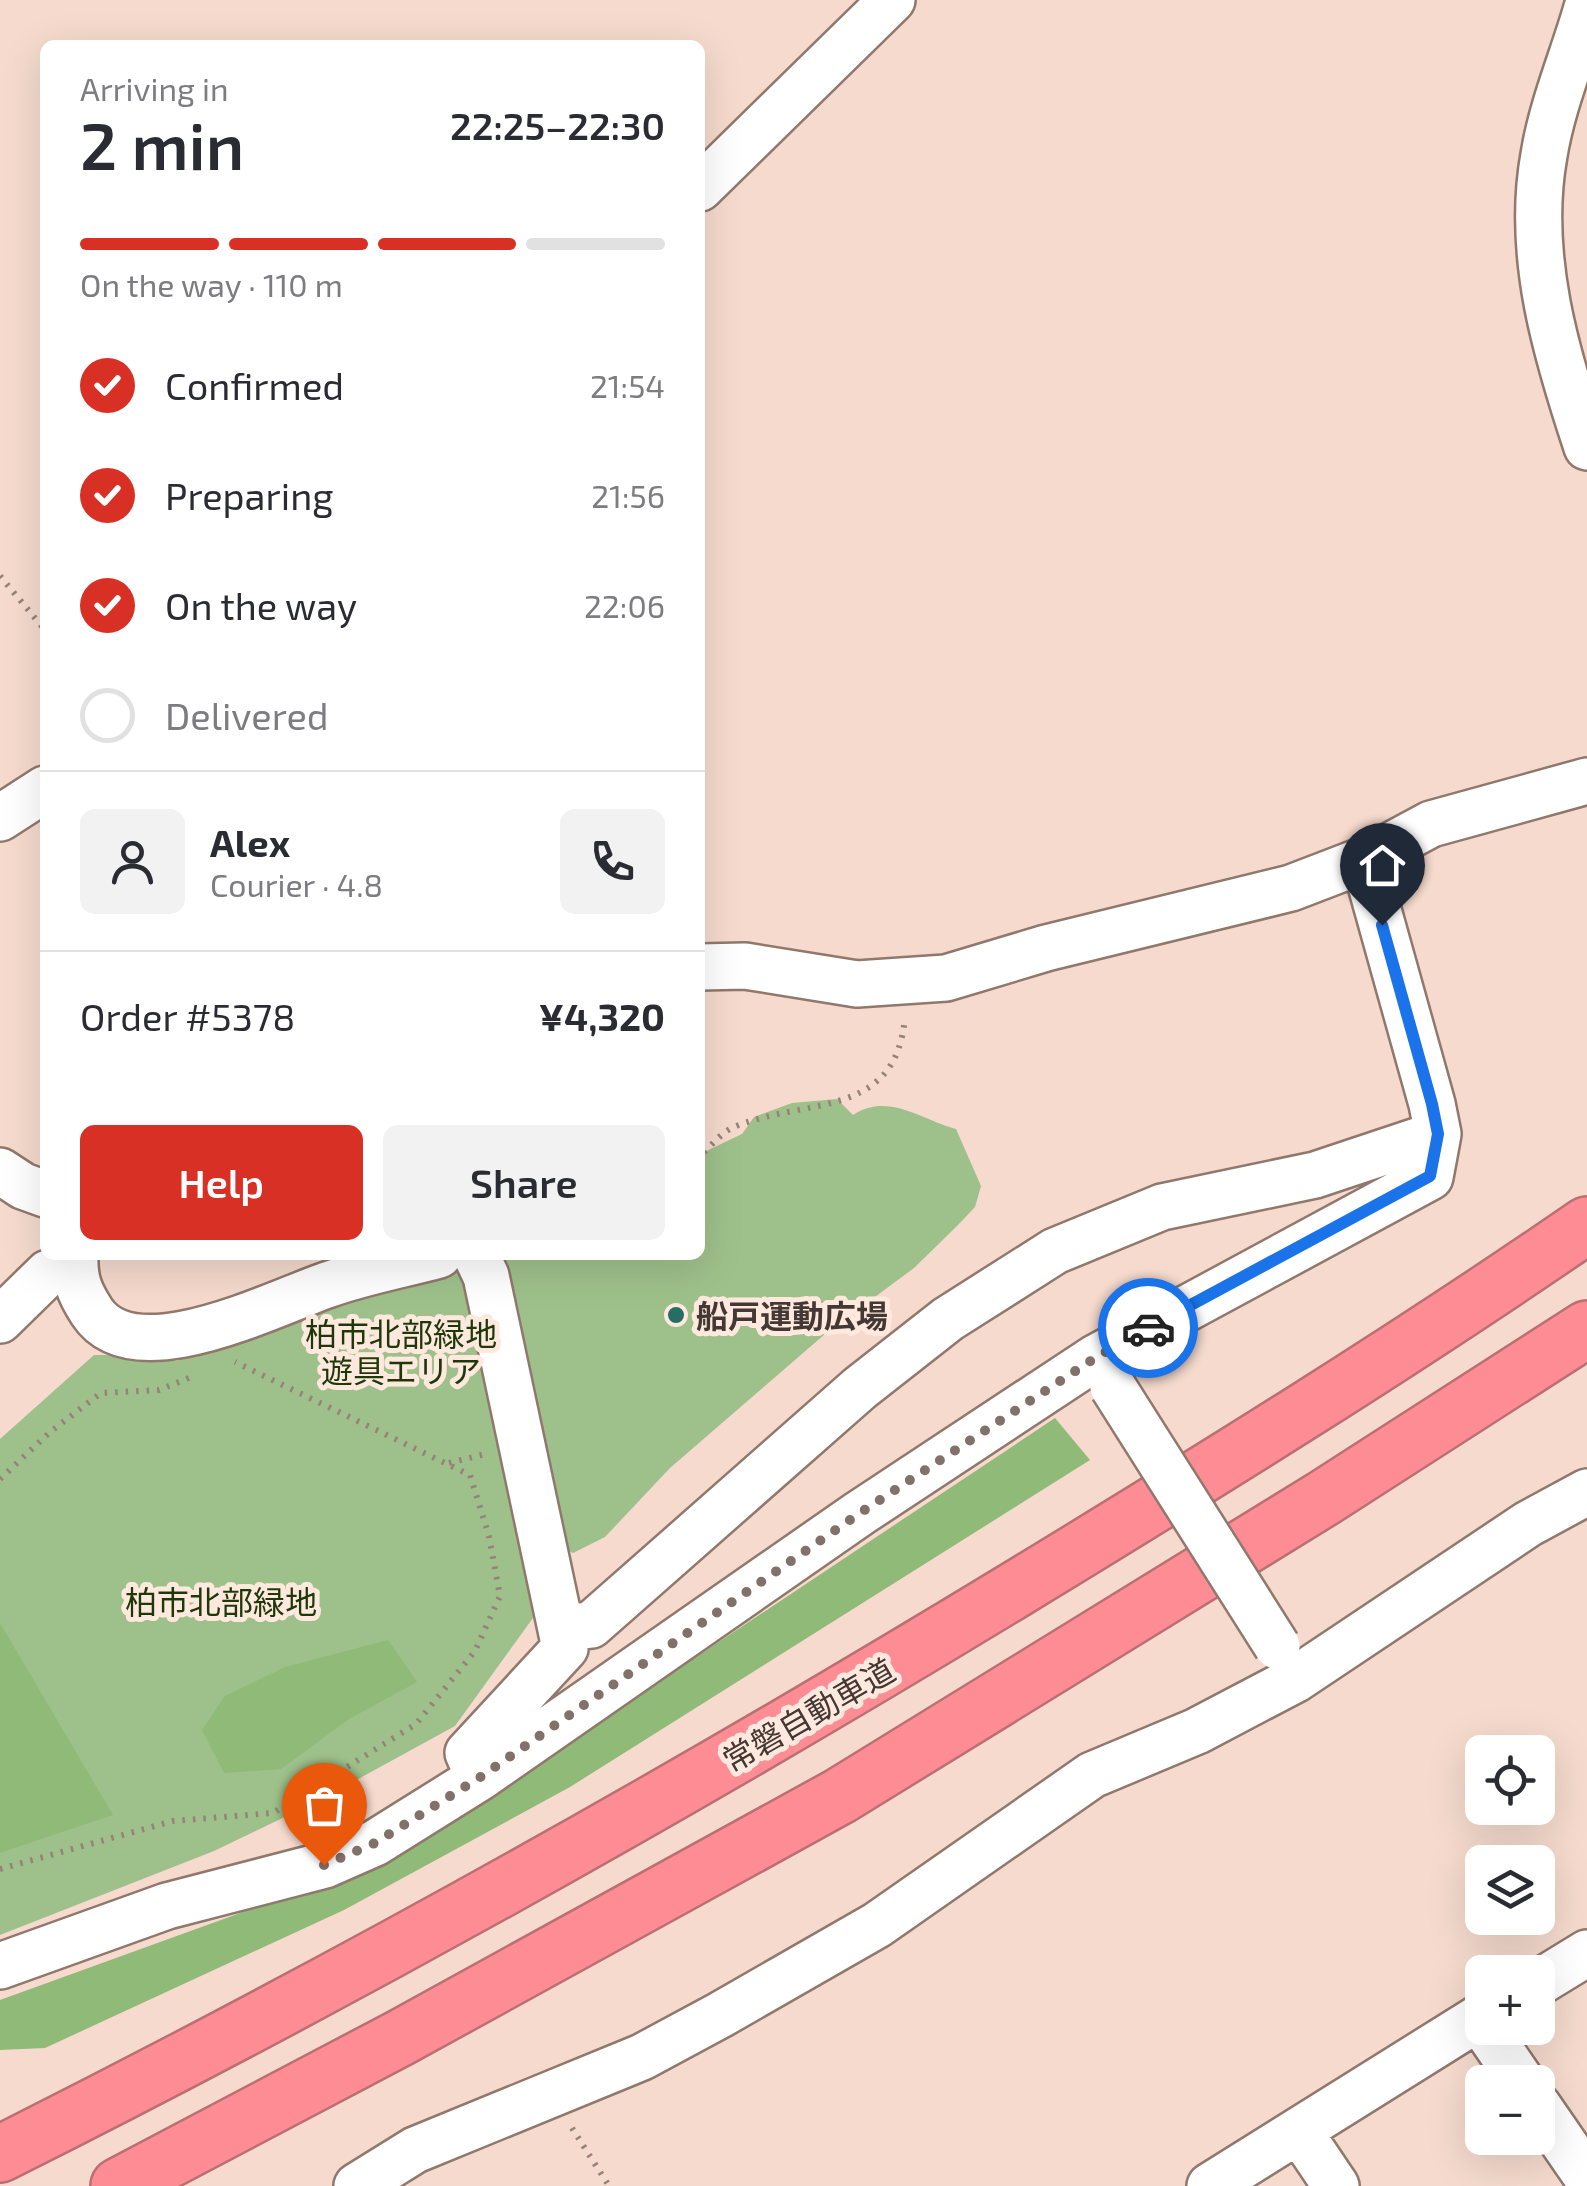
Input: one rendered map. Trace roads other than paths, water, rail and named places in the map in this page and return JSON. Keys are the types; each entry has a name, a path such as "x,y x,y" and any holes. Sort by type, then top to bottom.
{"highway":[{"name":"常磐自動車道","path":"0,2154 381,1955 808,1716 1278,1430 1587,1226"},
{"path":"119,2186 400,2038 840,1796 1324,1498 1587,1328"}],"street":[{"path":"705,183 892,0"},
{"path":"1587,8 1544,154 1537,216 1552,329 1587,448"},
{"path":"705,967 745,966 857,984 904,984 946,978 1046,948 1291,888 1364,860 1431,824 1587,781"},
{"path":"0,818 40,791"},
{"path":"0,1966 167,1906 324,1865 375,1843 479,1778 845,1524 1430,1176 1438,1134 1364,860"},
{"path":"562,1628 591,1625 860,1388 948,1319 1055,1251 1162,1206 1315,1175 1438,1134"},
{"path":"0,1171 40,1192"},
{"path":"0,1320 48,1273 75,1262 77,1288 101,1324 136,1338 197,1333 332,1283 420,1260"},
{"path":"478,1260 486,1276 565,1648 468,1753 479,1778"},
{"path":"1104,1372 1287,1663"},
{"path":"357,2186 414,2150 552,2096 658,2048 877,1925 1092,1775 1197,1731 1287,1663 1587,1492"},
{"path":"1555,1972 1587,1953"},
{"path":"1210,2186 1465,2031"},
{"path":"1555,2131 1587,2177"},
{"path":"1299,2132 1336,2186"}],"place":[{"name":"船戸運動広場","path":"676,1315"}],"park label":[{"name":"柏市北部緑地 遊具エリア","path":"401,1352"},
{"name":"柏市北部緑地","path":"221,1601"}]}
